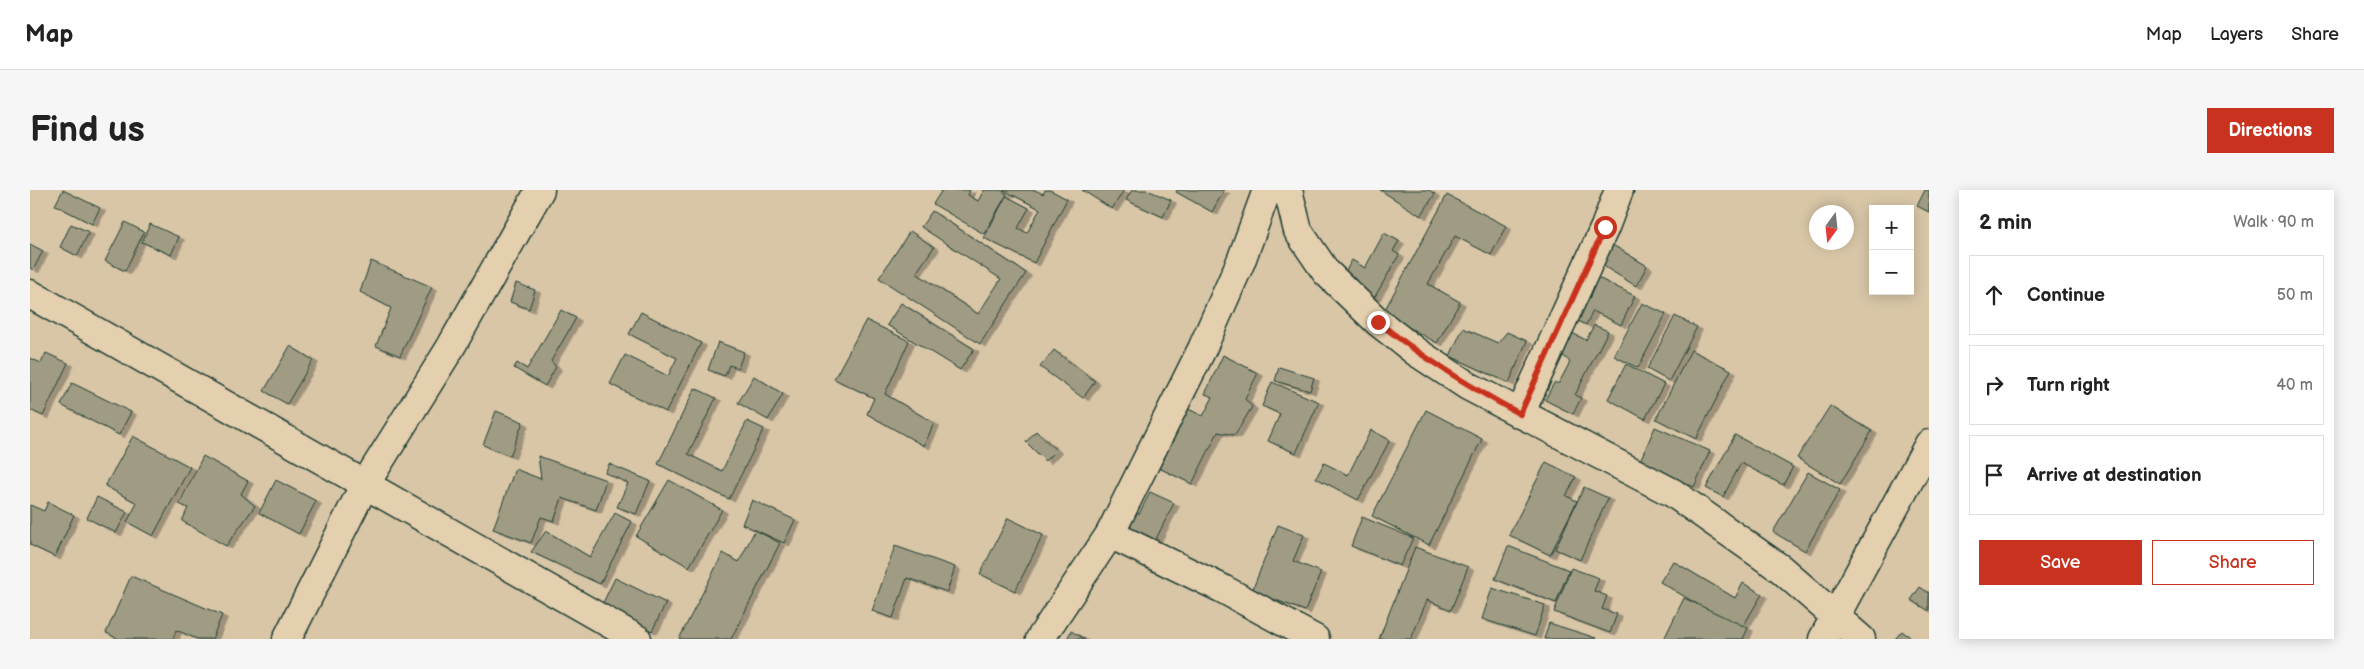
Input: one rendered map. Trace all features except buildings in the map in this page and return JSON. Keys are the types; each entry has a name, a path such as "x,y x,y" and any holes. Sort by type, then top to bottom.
{"street":[{"path":"288,639 364,486 449,350 540,190"},
{"path":"1040,639 1110,534 1202,349 1241,261 1267,190"},
{"path":"1288,190 1298,231 1326,272 1378,322 1415,351 1468,386 1673,493 1782,569 1829,628 1861,639"},
{"path":"1520,414 1605,227 1619,190"},
{"path":"30,294 364,486 637,639"},
{"path":"1829,628 1929,444"},
{"path":"1110,534 1221,588 1315,639"}],"route":[{"path":"1378,322 1415,351 1468,386 1520,414 1605,227"}]}
